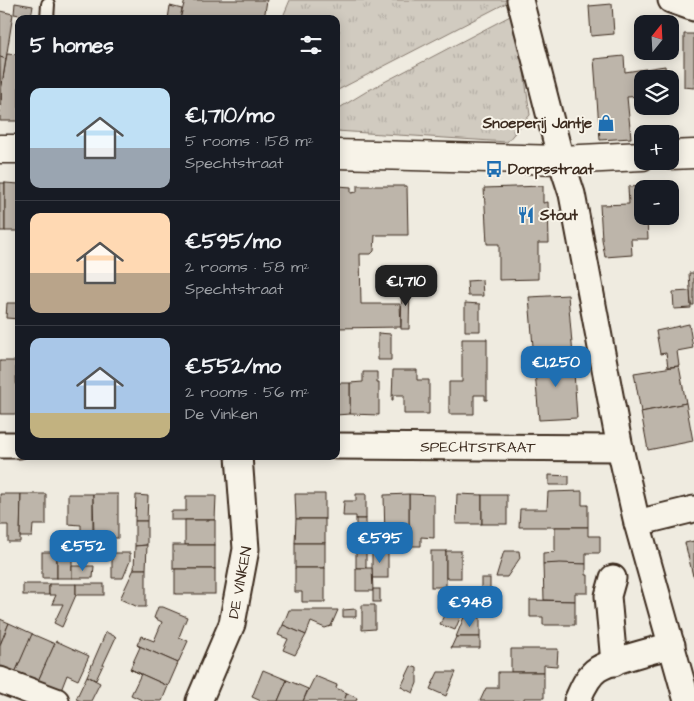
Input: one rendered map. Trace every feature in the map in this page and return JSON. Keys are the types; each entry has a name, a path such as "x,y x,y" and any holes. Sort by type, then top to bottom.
{"street":[{"path":"521,0 561,160 572,194 620,448 637,523 687,701"},
{"path":"671,0 694,8"},
{"path":"0,149 15,149"},
{"path":"340,154 561,160 634,156"},
{"path":"679,155 694,154"},
{"path":"0,445 15,445"},
{"name":"SPECHTSTRAAT","path":"340,446 620,448"},
{"name":"DE VINKEN","path":"199,701 232,624 246,549 239,460"},
{"path":"637,523 694,509"},
{"path":"613,578 608,596 614,663"},
{"path":"577,701 584,684 597,670 672,645"},
{"path":"0,680 56,701"}],"lane":[{"path":"48,4 48,15"}],"green space":[{"path":"290,0 512,0 340,89 340,15 284,15"},
{"path":"514,14 517,21 530,115 507,142 340,131 340,108 369,90"}],"building":[{"path":"185,0 267,0 265,15 181,15"},
{"path":"15,3 33,6 31,15 14,14"},
{"path":"612,4 614,34 591,36 589,6"},
{"path":"170,6 182,9 181,15 169,15"},
{"path":"0,11 13,14 6,59 0,57"},
{"path":"684,34 694,34 694,88 684,87"},
{"path":"7,54 15,55 15,121 0,121 1,90"},
{"path":"624,56 625,72 634,71 634,97 627,97 631,138 600,140 594,59"},
{"path":"0,57 6,59 1,100"},
{"path":"665,66 665,70 638,70"},
{"path":"0,183 5,183 5,231 0,231"},
{"path":"5,183 15,184 15,231 5,231"},
{"path":"340,186 351,187 351,193 357,192 357,186 407,186 408,235 375,235 374,251 371,254 360,254 361,304 400,304 401,327 340,328"},
{"path":"543,186 543,203 548,202 549,243 538,243 538,279 499,280 499,244 487,244 484,188"},
{"path":"628,187 634,187 634,225 647,225 648,239 631,239 632,255 605,257 600,205 629,204"},
{"path":"689,273 694,273 694,305 691,305"},
{"path":"482,280 483,296 468,296 467,281"},
{"path":"402,285 410,285 409,329 401,329"},
{"path":"690,291 691,308 674,309 673,292"},
{"path":"568,295 573,356 534,359 529,297"},
{"path":"7,303 15,303 15,319 6,318"},
{"path":"465,303 480,304 480,331 465,331"},
{"path":"689,324 693,348 677,351 679,366 668,367 666,353 660,354 656,331"},
{"path":"378,333 391,334 391,360 378,360"},
{"path":"462,339 487,339 487,400 485,400 485,395 474,395 474,414 449,414 449,382 462,382"},
{"path":"573,356 577,418 539,420 534,359"},
{"path":"0,361 15,361 15,414 0,414"},
{"path":"679,366 686,403 641,412 634,373"},
{"path":"393,370 417,370 417,380 429,380 429,414 404,414 404,395 393,395 392,400"},
{"path":"363,372 377,372 379,415 350,414 350,383 363,382"},
{"path":"340,383 350,383 350,414 340,415"},
{"path":"686,403 693,441 648,450 641,412"},
{"path":"549,475 569,476 569,485 549,485"},
{"path":"582,491 582,505 588,505 588,527 519,527 520,509 547,509 548,492"},
{"path":"0,494 21,494 20,542 8,542 8,525 0,525"},
{"path":"21,494 46,494 46,525 33,525 32,537 20,537"},
{"path":"68,494 93,494 93,537 81,536 81,525 68,524"},
{"path":"93,494 118,494 118,538 94,538"},
{"path":"295,494 325,494 325,519 296,519"},
{"path":"356,494 366,494 366,519 356,519 356,516 343,516 344,501 356,501"},
{"path":"409,494 434,495 434,538 421,537 421,546 409,546"},
{"path":"409,494 409,546 395,546 395,539 385,539 384,495"},
{"path":"457,494 482,495 482,524 456,524"},
{"path":"136,495 148,496 147,521 135,521"},
{"path":"482,495 507,495 507,524 482,524"},
{"path":"186,496 216,496 215,520 171,520 171,511 186,511"},
{"path":"296,519 325,519 325,543 295,543"},
{"path":"356,519 366,519 366,543 356,543"},
{"path":"185,520 215,520 215,545 185,545"},
{"path":"135,521 147,521 147,545 135,546"},
{"path":"555,527 588,527 588,536 600,536 600,553 586,553 586,564 543,564 543,553 555,552"},
{"path":"694,541 694,576 693,576 685,543"},
{"path":"295,543 325,543 325,568 295,568"},
{"path":"356,543 366,543 366,568 356,568"},
{"path":"147,545 146,569 134,569 135,546"},
{"path":"173,545 215,545 215,569 173,569"},
{"path":"372,551 388,551 388,578 372,578"},
{"path":"431,551 446,551 446,587 431,587"},
{"path":"446,551 461,551 461,578 446,578"},
{"path":"504,551 519,551 520,558 507,577 496,577"},
{"path":"42,552 57,552 57,578 42,578"},
{"path":"57,552 72,552 72,578 57,578"},
{"path":"112,553 130,553 130,561 123,578 112,578"},
{"path":"543,564 586,564 588,593 575,593 575,601 544,600"},
{"path":"72,566 94,566 93,578 72,578"},
{"path":"295,568 325,568 325,602 302,602 302,592 295,592"},
{"path":"356,568 372,568 373,591 356,591"},
{"path":"134,569 146,569 146,607 138,607 120,599"},
{"path":"175,569 215,569 215,594 175,594"},
{"path":"481,578 490,578 490,594 481,594"},
{"path":"23,584 49,584 49,595 23,595"},
{"path":"49,584 76,584 76,595 62,627 54,623 63,604 52,604 56,595 49,595"},
{"path":"76,584 104,584 104,595 76,595"},
{"path":"373,589 380,589 380,602 373,602"},
{"path":"530,600 575,601 575,625 543,625 543,617 530,617"},
{"path":"362,605 375,605 375,629 362,630"},
{"path":"455,606 465,606 455,630 440,624 446,611 452,613"},
{"path":"158,607 163,607 187,617 179,637 188,641 178,663 137,645 141,636 154,641 162,622 154,618"},
{"path":"356,609 356,617 343,617 343,610"},
{"path":"289,610 338,610 331,626 325,628 311,622 306,635 283,625"},
{"path":"464,617 480,617 480,637 456,637"},
{"path":"0,619 9,623 0,645"},
{"path":"9,623 33,634 15,673 0,666 0,645"},
{"path":"283,625 306,635 295,655 283,650 288,639 278,635"},
{"path":"106,632 116,637 96,680 87,676"},
{"path":"32,634 55,644 37,683 15,673"},
{"path":"456,637 480,637 480,648 451,648"},
{"path":"56,641 89,656 78,680 67,675 60,693 37,683"},
{"path":"137,645 178,663 168,686 130,669 140,647"},
{"path":"511,649 558,649 557,666 544,665 544,672 511,672"},
{"path":"411,666 417,668 417,683 413,693 401,687"},
{"path":"130,669 168,686 162,701 144,701 131,695 141,674"},
{"path":"263,670 287,680 278,701 261,701 252,697"},
{"path":"438,672 456,672 446,696 430,689"},
{"path":"498,672 544,672 544,698 524,698 524,701 480,701 486,688 498,688"},
{"path":"87,676 100,683 91,701 81,701 76,699"},
{"path":"315,676 337,685 336,688 347,693 344,701 303,701"},
{"path":"287,680 308,689 303,701 278,701"},
{"path":"347,693 357,698 356,701 344,701"}],"place":[{"name":"Snoeperij Jantje","path":"606,123"},
{"name":"Dorpsstraat","path":"494,169"},
{"name":"Stout","path":"526,215"}]}
